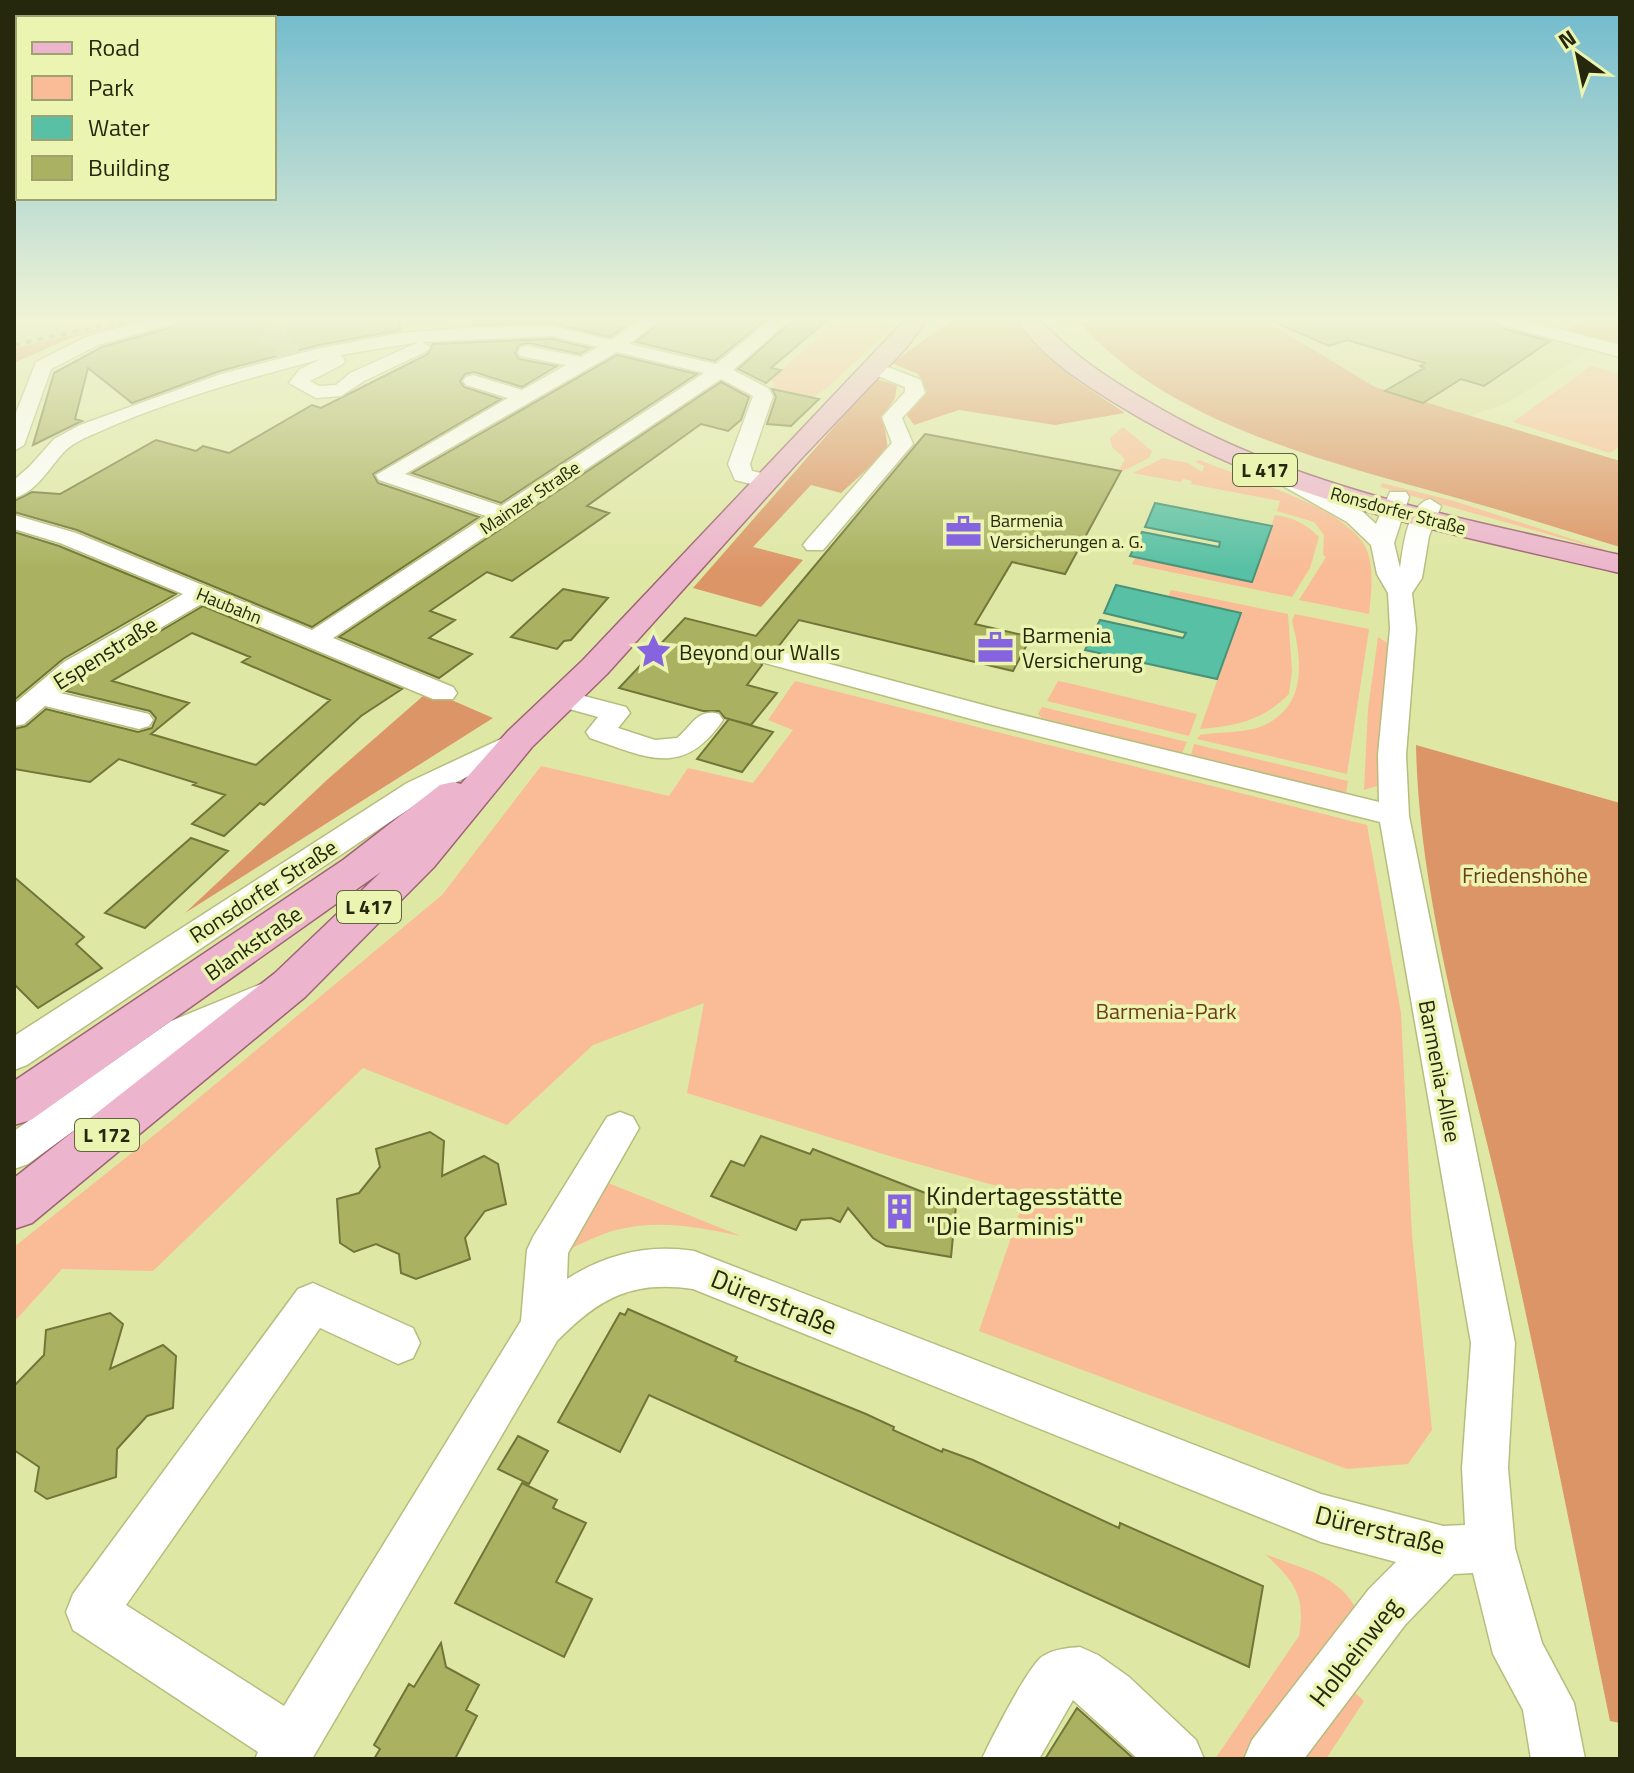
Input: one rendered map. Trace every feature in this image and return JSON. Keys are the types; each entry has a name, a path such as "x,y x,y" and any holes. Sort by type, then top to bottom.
{"main road":[{"name":"Ronsdorfer Straße","path":"290,985 435,806 488,774 520,739 565,699 841,404"},
{"name":"Ronsdorfer Straße","path":"1132,404 1207,445 1291,481 1427,512 1620,563"},
{"name":"Ronsdorfer Straße","path":"1165,404 1216,433 1394,504"},
{"name":"Blankstraße","path":"14,1106 357,870 435,806"},
{"name":"L 172","path":"14,1207 199,1062 290,985"}],"street":[{"path":"14,445 29,404"},
{"path":"14,491 38,471 61,443 79,433 158,404"},
{"path":"506,515 387,475 513,404"},
{"name":"Mainzer Straße","path":"313,640 671,404"},
{"path":"760,404 739,464 743,475 767,481"},
{"path":"815,545 903,444 892,417 905,404"},
{"path":"1291,481 1355,517 1382,543 1394,504"},
{"name":"Barmenia-Allee","path":"1400,593 1410,578 1417,536 1427,512"},
{"name":"Haubahn","path":"14,522 68,538 443,693"},
{"name":"Barmenia-Allee","path":"1382,543 1389,574 1400,593 1403,629 1392,755 1394,816 1493,1343 1485,1468 1467,1549 1519,1654 1548,1703 1558,1759"},
{"name":"Espenstraße","path":"14,718 73,668 201,594"},
{"path":"770,656 996,717 1394,816"},
{"path":"39,696 139,720"},
{"path":"565,699 616,713 600,732 654,748 671,749 687,744 709,720"},
{"name":"Ronsdorfer Straße","path":"19,1044 435,806 520,739"},
{"name":"Ronsdorfer Straße","path":"14,1152 184,1031 290,985"},
{"path":"542,1326 548,1250 620,1128"},
{"name":"Dürerstraße","path":"287,1751 542,1326 577,1293 609,1277 653,1266 671,1265 694,1270 1321,1518 1467,1549"},
{"path":"287,1751 91,1612 313,1303 398,1343"},
{"name":"Holbeinweg","path":"1271,1759 1387,1607 1467,1549"},
{"path":"1009,1759 1059,1675 1080,1673 1110,1696 1177,1759"}],"shaded area":[{"path":"1426,404 1505,404 1466,417"}],"green space":[{"path":"854,404 891,404 883,416 888,450 841,493 811,485 753,547 803,560 761,607 693,588"},
{"path":"917,404 1111,404 1125,413 1055,425 959,410 914,425 907,415"},
{"path":"1188,404 1430,404 1620,461 1620,547 1305,454"},
{"path":"1538,404 1620,404 1620,446 1610,453 1513,422"},
{"path":"1123,427 1152,451 1149,458 1123,471 1120,468 1125,459 1112,447 1110,438"},
{"path":"1163,458 1188,463 1202,472 1204,466 1195,462 1200,460 1294,496 1342,522 1358,537 1368,553 1371,576 1369,614 1299,600 1326,557 1323,555 1324,535 1314,522 1277,511 1280,501 1191,484 1192,481 1183,479 1181,482 1133,473"},
{"path":"1382,483 1454,501 1615,553 1380,487"},
{"path":"1275,515 1299,522 1319,537 1310,568 1292,597 1132,564 1135,558 1252,582"},
{"path":"1171,590 1288,614 1292,671 1289,694 1269,710 1248,720 1200,729 1241,613 1168,596"},
{"path":"1295,614 1369,629 1347,774 1197,739 1200,735 1257,728 1285,710 1293,698 1299,669 1292,621"},
{"path":"1378,637 1392,646 1380,785 1364,790 1368,709"},
{"name":"Barmenia-Park","path":"795,681 1367,825 1401,1013 1412,1236 1432,1430 1408,1464 1347,1469 979,1331 1026,1194 896,1158 687,1093 704,1003 593,1045 507,1125 363,1068 153,1271 62,1269 14,1322 14,1247 158,1132 442,895 541,766 669,796 688,768 753,783 793,730 768,720"},
{"path":"1058,681 1197,714 1189,736 1047,701"},
{"path":"429,694 440,695 493,718 185,913 328,779"},
{"path":"1042,707 1187,742 1182,753 1042,718 1038,714"},
{"path":"1194,744 1348,781 1346,793 1191,755"},
{"name":"Friedenshöhe","path":"1416,745 1620,803 1620,1723 1610,1721 1501,1201 1446,974 1426,860"},
{"path":"608,1183 741,1236 694,1227 647,1225 610,1232 569,1249"},
{"path":"1265,1554 1330,1581 1350,1599 1357,1611 1252,1759 1215,1759 1299,1636 1301,1610 1296,1590 1284,1572"},
{"path":"1353,1691 1364,1701 1326,1759 1286,1759"}],"water":[{"path":"1155,503 1272,526 1252,582 1130,556 1142,532 1219,547 1220,542 1145,527"},
{"path":"1116,585 1241,613 1217,679 1085,650 1100,620 1183,638 1186,633 1104,613"}],"building":[{"path":"45,404 79,404 75,419 82,421 33,445"},
{"path":"329,404 493,404 373,474 378,483 479,517 312,627 77,530 14,512 14,501 32,492 60,494 156,440 196,451 203,446 229,453 312,405 321,408"},
{"path":"532,404 652,404 501,503 412,473"},
{"path":"688,404 747,404 741,420 728,431 701,424 587,506 609,513 512,581 487,572 430,611 455,620 429,638 472,654 439,678 339,637"},
{"path":"774,404 814,404 791,426 767,424"},
{"name":"Barmenia Versicherungen a. G.","path":"925,434 1121,471 1065,574 1012,562 975,624 1031,637 1013,671 799,620 778,647 760,647 754,654 762,665 747,685 777,693 751,725 725,718 719,711 703,711 619,688 685,618 756,636"},
{"path":"14,532 59,546 176,594 63,659 14,700"},
{"path":"563,589 608,598 571,640 564,641 557,649 511,637"},
{"path":"203,606 402,689 361,716 264,805 260,803 224,836 192,824 225,795 193,785 196,783 119,759 90,782 14,769 14,729 26,726 46,709 138,732 152,728 156,718 150,711 66,691 84,676","holes":["192,633 250,657 242,662 330,700 256,765 151,734 189,703 112,681"]},
{"path":"729,719 773,732 742,772 697,759"},
{"path":"191,838 228,851 145,928 105,913"},
{"path":"14,877 84,937 76,944 102,968 38,1008 14,984"},
{"path":"430,1132 444,1141 442,1176 484,1156 498,1164 506,1204 485,1211 465,1238 470,1259 416,1279 401,1273 399,1254 376,1244 354,1252 340,1243 337,1199 359,1193 380,1167 376,1149"},
{"path":"761,1136 810,1154 813,1149 956,1205 951,1257 886,1246 873,1238 848,1208 840,1222 831,1218 801,1220 796,1230 711,1196 731,1161 744,1166"},
{"path":"628,1309 737,1357 735,1361 866,1414 942,1452 943,1449 973,1460 1119,1528 1120,1523 1263,1586 1249,1667 649,1395 620,1452 558,1422 620,1313 625,1315"},
{"path":"110,1313 123,1324 110,1369 163,1345 176,1356 173,1408 147,1416 117,1449 116,1477 47,1499 35,1491 39,1467 14,1450 14,1386 44,1355 46,1330"},
{"path":"518,1436 548,1451 529,1484 498,1469"},
{"path":"522,1483 557,1500 553,1508 586,1523 556,1582 592,1599 564,1657 455,1603"},
{"path":"441,1643 446,1667 479,1685 466,1710 477,1716 455,1759 374,1759 380,1749 374,1745 409,1684 414,1687"},
{"path":"1077,1708 1134,1759 1045,1759"}],"place":[{"name":"Barmenia Versicherungen a. G.","path":"964,531"},
{"name":"Barmenia Versicherung","path":"996,648"},
{"name":"Beyond our Walls","path":"653,652"},
{"name":"Kindertagesstätte \"Die Barminis\"","path":"900,1211"}]}
